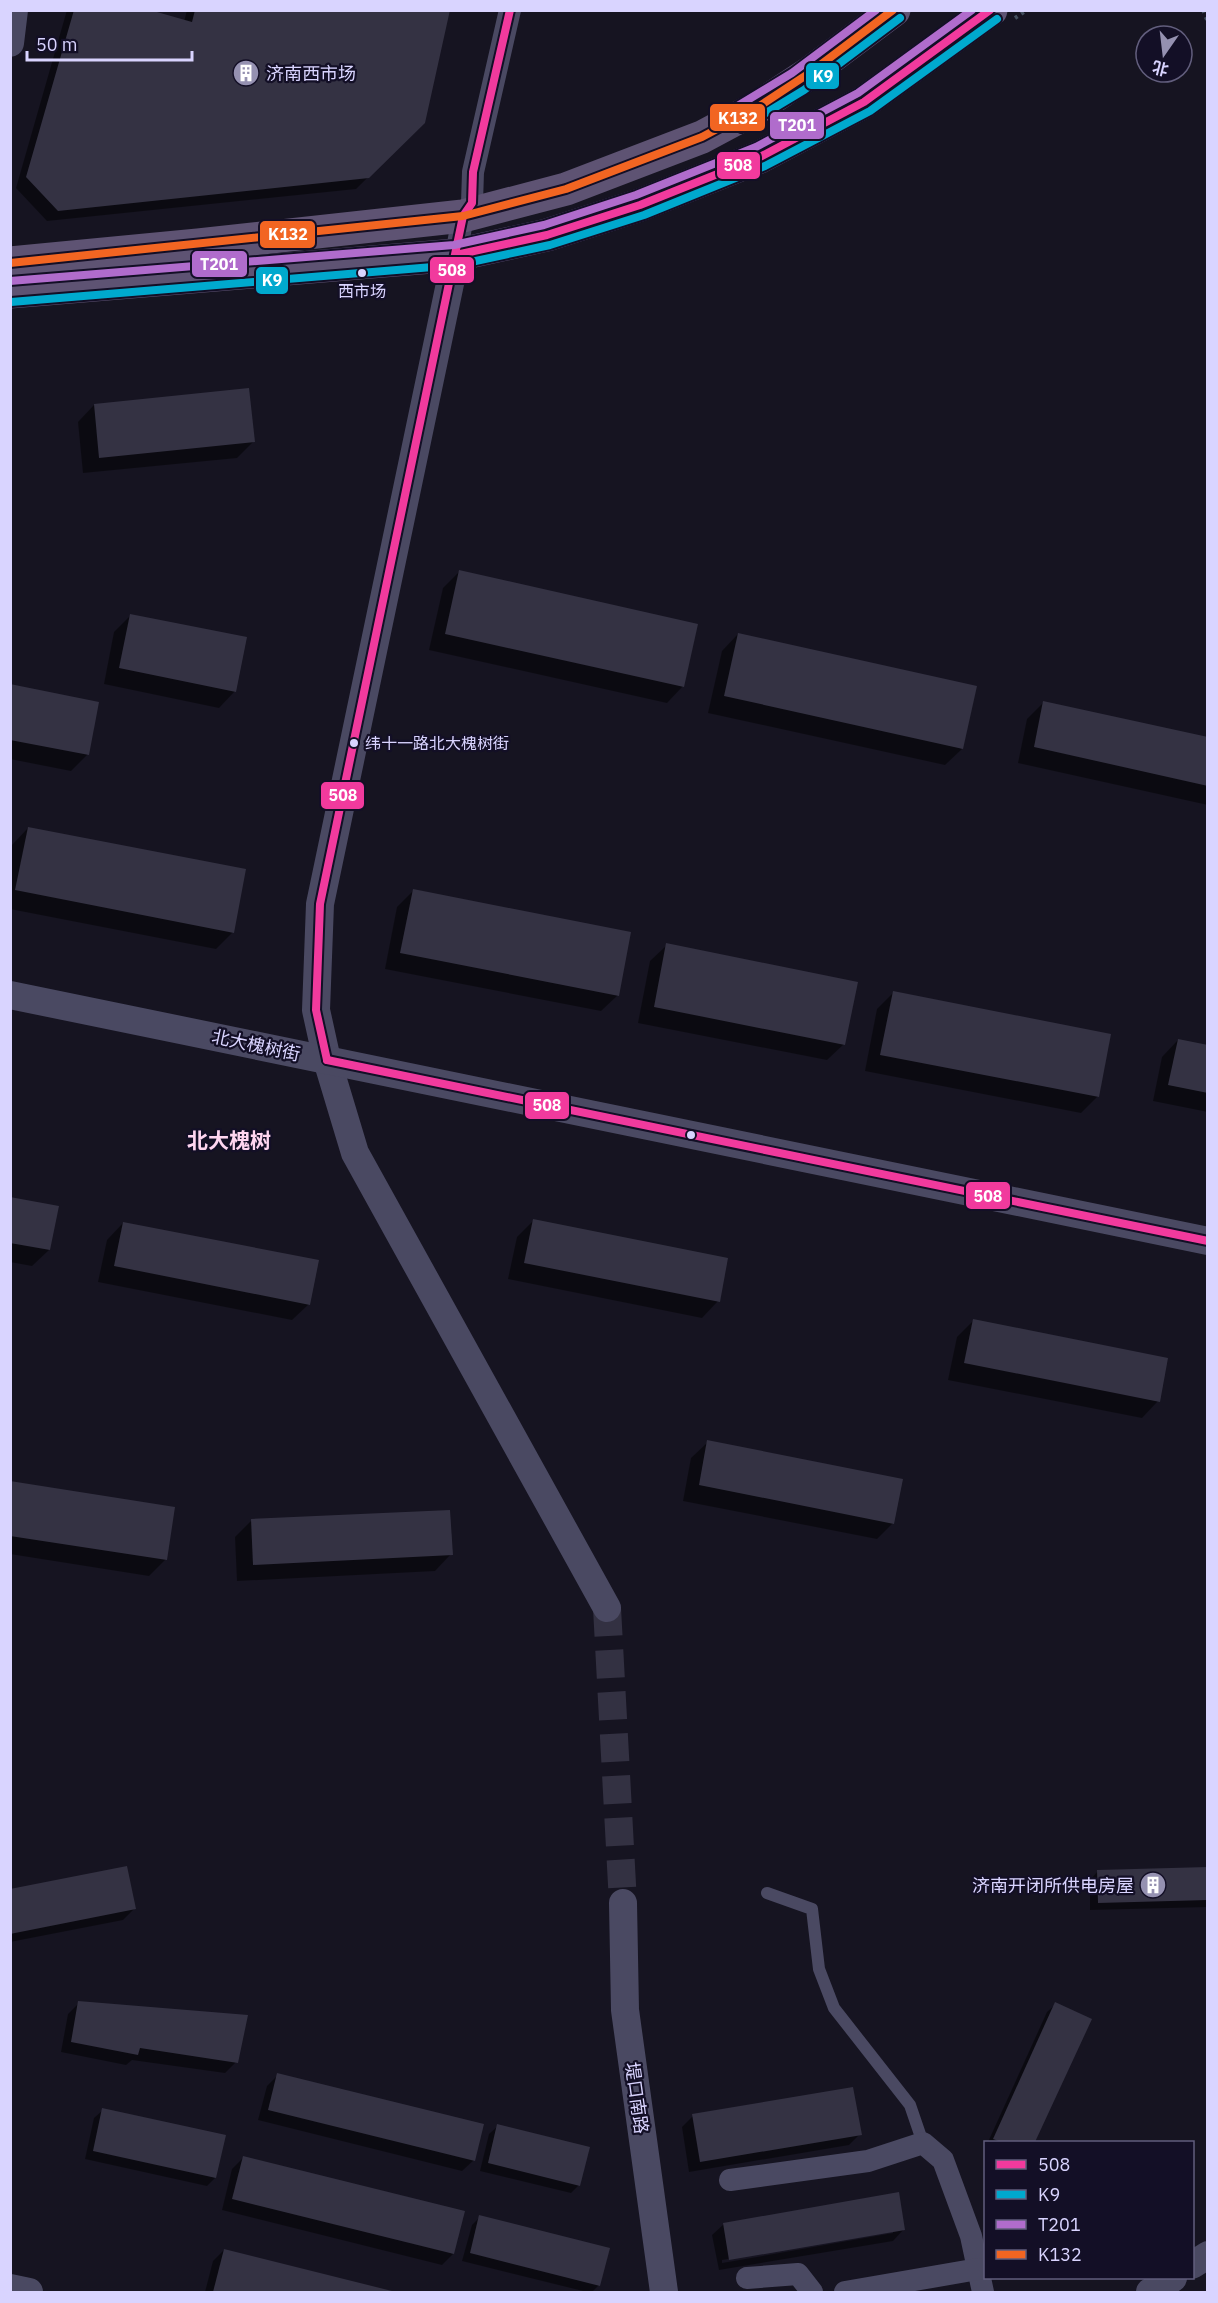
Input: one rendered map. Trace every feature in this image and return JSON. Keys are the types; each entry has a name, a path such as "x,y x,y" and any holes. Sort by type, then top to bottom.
{"main road":[{"path":"10,263 463,216 566,189 702,136 758,107 811,72 894,10"},
{"path":"10,292 456,255 557,232 640,205 760,158 864,102 991,10"}],"street":[{"path":"10,43 14,10"},
{"path":"510,10 473,172 472,203 463,216 320,904 316,1010 327,1060 355,1153 607,1608"},
{"name":"北大槐树街","path":"10,995 1208,1241"},
{"name":"堤口南路","path":"623,1903 625,2010 664,2292"},
{"path":"730,2180 868,2161 923,2143 943,2160 971,2236 983,2292"},
{"path":"1194,2264 1208,2255"},
{"path":"845,2292 978,2269"},
{"path":"747,2278 798,2274 812,2292"},
{"path":"1150,2292 1170,2279"},
{"path":"10,2288 29,2292"}],"lane":[{"path":"767,1893 812,1909 819,1969 834,2007 910,2105 923,2143"}],"path":[{"path":"1203,10 1208,22"}],"building":[{"name":"济南西市场","path":"74,10 150,10 192,22 195,10 450,10 425,123 369,178 58,211 26,177"},
{"path":"249,388 255,442 99,458 94,404"},
{"path":"459,570 698,624 684,687 445,634"},
{"path":"130,614 247,637 236,692 119,668"},
{"path":"738,633 977,686 963,749 724,696"},
{"path":"10,684 99,702 89,755 10,740"},
{"path":"1043,701 1208,737 1208,786 1034,747"},
{"path":"28,827 246,869 234,933 15,890"},
{"path":"413,889 631,932 619,996 400,953"},
{"path":"666,943 858,982 845,1045 654,1007"},
{"path":"893,991 1111,1034 1099,1097 880,1055"},
{"path":"1178,1039 1208,1045 1208,1093 1168,1085"},
{"path":"10,1197 59,1206 50,1250 10,1243"},
{"path":"533,1219 728,1258 720,1302 524,1263"},
{"path":"123,1222 319,1260 310,1305 114,1266"},
{"path":"973,1319 1168,1358 1160,1402 964,1363"},
{"path":"707,1440 903,1479 894,1524 699,1485"},
{"path":"10,1481 175,1507 167,1560 10,1536"},
{"path":"450,1510 453,1555 253,1565 251,1519"},
{"path":"127,1866 136,1909 10,1934 10,1889"},
{"name":"济南开闭所供电房屋","path":"1208,1867 1208,1900 1098,1903 1097,1870"},
{"path":"78,2001 248,2015 238,2063 140,2048 138,2055 71,2042"},
{"path":"1055,2002 1092,2019 1035,2141 993,2139"},
{"path":"277,2073 484,2124 475,2161 268,2110"},
{"path":"853,2087 862,2135 700,2162 692,2114"},
{"path":"102,2108 226,2135 216,2178 93,2151"},
{"path":"497,2124 590,2147 580,2186 488,2163"},
{"path":"243,2156 465,2211 454,2254 232,2199"},
{"path":"899,2192 905,2230 729,2260 723,2223"},
{"path":"479,2215 610,2248 600,2286 470,2253"},
{"path":"224,2249 396,2292 213,2292"}],"tunnel":[{"path":"607,1608 623,1903"}],"transit line":[{"name":"508","path":"327,1060 316,1010 320,904 463,216 472,203 473,172 510,10"},
{"name":"T201","path":"731,110 792,73 876,10"},
{"name":"K132","path":"10,263 463,216 566,189 702,137 758,107 811,72 893,10"},
{"name":"T201","path":"10,281 454,245 544,225 636,195 756,147 858,93 972,10"},
{"name":"508","path":"456,255 547,235 640,205 760,157 864,102 990,10"},
{"name":"K9","path":"741,128 804,90 900,18"},
{"name":"K9","path":"11,302 457,265 550,245 644,215 765,166 870,111 997,19"},
{"name":"508","path":"327,1060 1208,1241"}],"place":[{"name":"济南西市场","path":"246,73"},
{"name":"西市场","path":"362,273"},
{"name":"纬十一路北大槐树街","path":"354,743"},
{"name":"济南开闭所供电房屋","path":"1153,1885"}],"district":[{"name":"北大槐树","path":"229,1140"}]}
